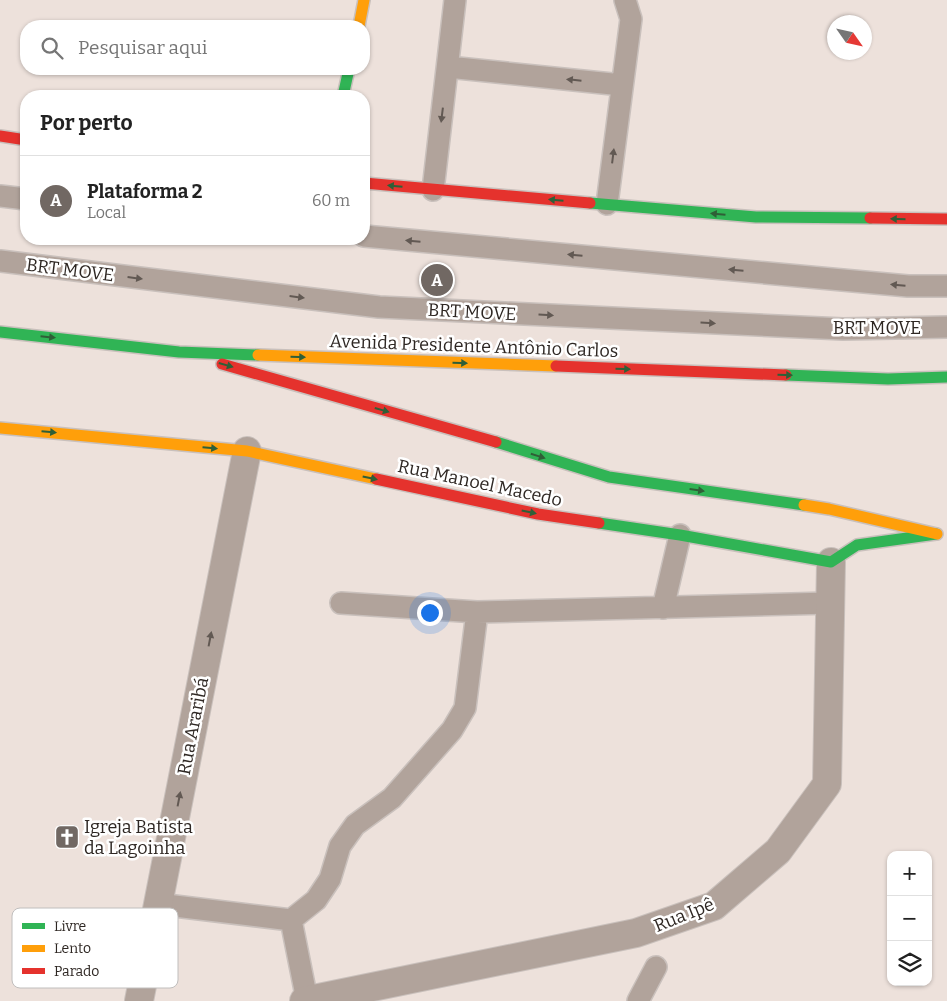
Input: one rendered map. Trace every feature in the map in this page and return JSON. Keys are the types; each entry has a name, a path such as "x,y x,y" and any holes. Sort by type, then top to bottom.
{"main road":[{"path":"359,20 364,0"},
{"path":"344,90 348,75"},
{"path":"0,136 20,139"},
{"path":"370,184 756,217 947,219"},
{"name":"Avenida Presidente Antônio Carlos","path":"0,332 179,352 888,379 947,377"},
{"path":"179,352 476,436 609,477 829,509 942,535"},
{"name":"Rua Manoel Macedo","path":"0,428 247,451 538,514 680,535 831,562"},
{"path":"831,562 857,544 942,535"}],"street":[{"name":"Rua Araribá","path":"157,908 247,451"},
{"name":"Rua Ipê","path":"306,1000 636,933 714,906 778,851 826,784 831,562"},
{"name":"Rua Araribá","path":"139,1001 142,988"}],"lane":[{"path":"434,190 455,0"},
{"path":"607,204 631,19 625,0"},
{"path":"448,66 622,85"},
{"path":"0,196 20,198"},
{"path":"370,237 908,286 947,286"},
{"name":"BRT MOVE","path":"0,262 379,307 843,329 947,328"},
{"path":"663,608 680,535"},
{"path":"341,603 477,612 830,603"},
{"path":"158,904 291,920 316,900 330,879 340,846 355,825 392,798 452,730 465,708 477,612"},
{"path":"291,920 306,1000"},
{"path":"638,1001 656,968"}],"traffic: fast":[{"path":"344,90 348,75"},
{"path":"590,203 756,217 870,218"},
{"path":"0,332 179,352 258,355"},
{"path":"786,375 888,379 947,377"},
{"path":"496,442 609,477 804,505"},
{"path":"599,523 680,535 831,562 857,545 936,534"}],"traffic: slow":[{"path":"360,20 364,0"},
{"path":"258,355 556,366"},
{"path":"0,428 247,451 376,479"},
{"path":"804,505 937,534"}],"traffic: jam":[{"path":"0,136 20,139"},
{"path":"370,184 590,203"},
{"path":"870,218 947,219"},
{"path":"222,364 496,442"},
{"path":"556,366 786,375"},
{"path":"376,479 538,514 599,523"}],"place":[{"name":"Plataforma 2","path":"437,280"},
{"name":"Igreja Batista da Lagoinha","path":"67,837"}]}
